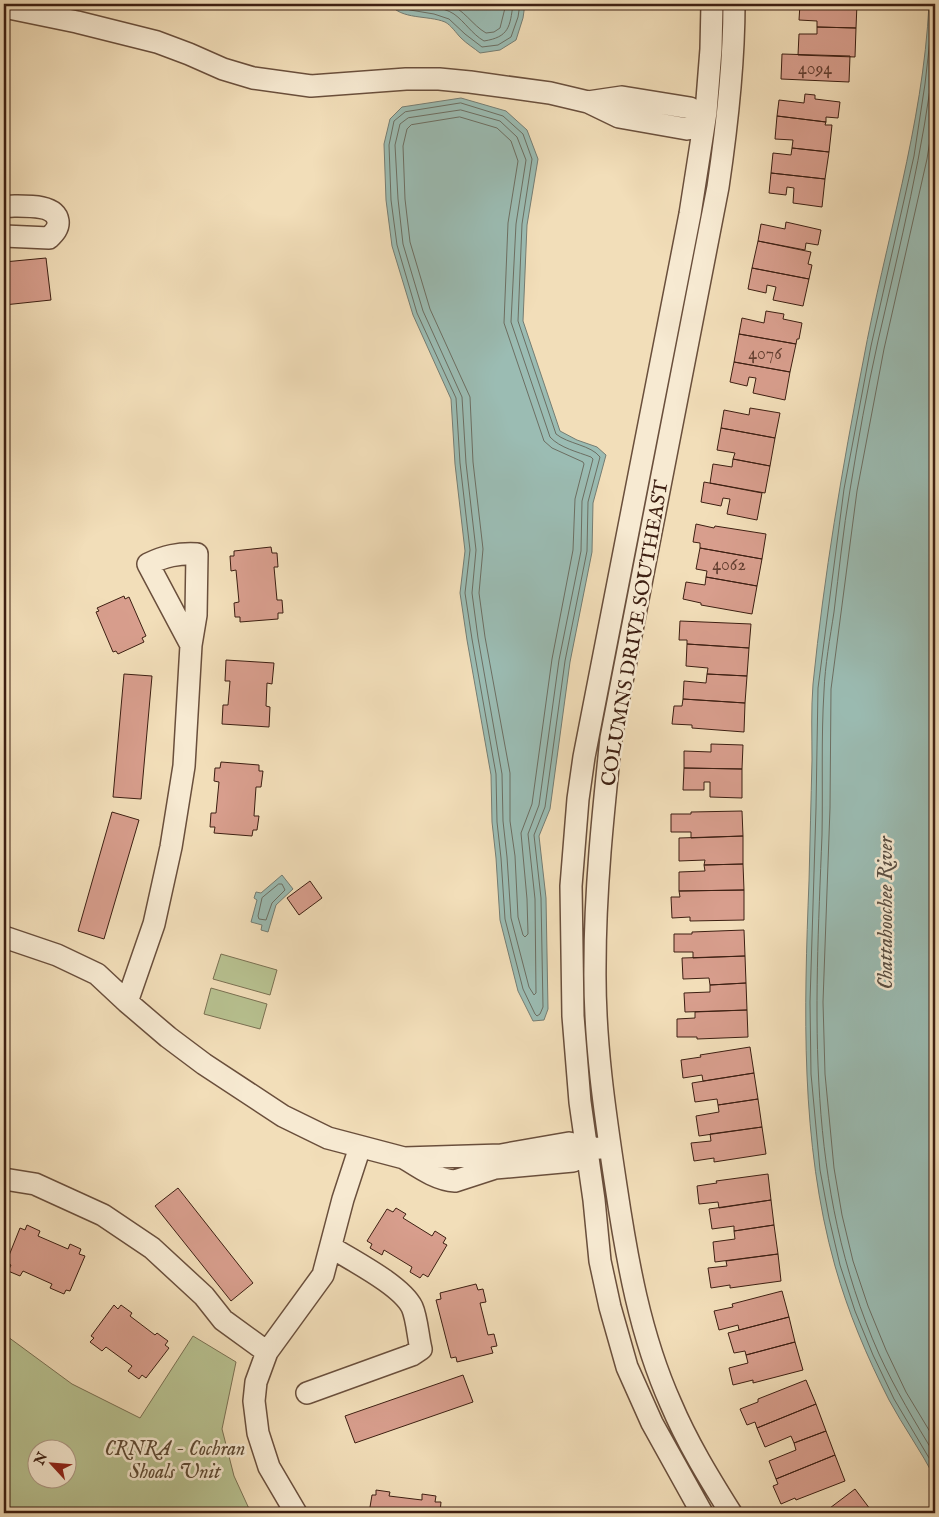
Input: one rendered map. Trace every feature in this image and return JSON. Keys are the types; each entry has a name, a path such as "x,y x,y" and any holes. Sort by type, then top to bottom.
{"street":[{"name":"COLUMNS DRIVE SOUTHEAST","path":"702,1513 652,1423 627,1367 610,1308 600,1261 577,1069 572,1016 571,972 572,886 578,798 584,757 690,214 706,112 712,4"},
{"name":"COLUMNS DRIVE SOUTHEAST","path":"731,1513 670,1404 647,1336 629,1269 598,1052 594,967 597,889 611,738 718,187 728,118 734,38 734,4"},
{"path":"4,7 77,22 157,42 223,69 253,78 311,86 406,79 439,79 550,93 588,102"},
{"path":"4,206 42,207 48,209 54,212 58,218 58,226 54,234 49,238 4,236"},
{"path":"127,1002 154,924 171,847 184,766 191,645"},
{"path":"4,937 57,955 97,974 168,1037 204,1064 283,1116 328,1138 404,1158 430,1174 450,1181 456,1181 495,1168 573,1161 588,1149 610,1146"},
{"path":"296,1513 269,1467 258,1433 254,1401 256,1382 267,1352 322,1275 343,1198 360,1147"},
{"path":"4,1179 35,1184 103,1215 152,1248 204,1296 223,1320 267,1352"},
{"path":"307,1393 412,1355 421,1349 412,1308 403,1296 388,1283 331,1247"}],"green space":[{"path":"221,954 277,970 270,995 213,979"},
{"path":"211,988 267,1004 260,1029 204,1014"},
{"name":"CRNRA - Cochran Shoals Unit","path":"4,1334 72,1384 140,1418 193,1336 236,1362 222,1429 234,1476 251,1513 4,1513"}],"water":[{"path":"390,4 525,4 516,40 500,50 480,53 463,40 445,22 401,13"},
{"name":"Chattahoochee River","path":"929,4 935,4 935,1478 894,1410 873,1367 852,1317 835,1266 815,1171 807,1075 806,1027 812,703 817,644 834,522 855,402 902,184 919,95"},
{"path":"461,98 506,111 527,130 538,159 527,225 523,321 560,431 577,440 597,447 606,455 593,503 592,552 570,662 550,809 539,836 546,898 548,1009 544,1020 533,1021 518,991 500,920 492,822 491,775 460,593 465,551 455,464 451,399 413,315 392,246 386,200 384,144 390,119 402,107"},
{"path":"282,875 293,889 276,905 268,932 261,930 262,925 251,922 257,900 254,898 256,892 261,893"}],"building":[{"path":"800,4 857,4 856,28 817,27 817,21 799,20"},
{"path":"817,27 856,28 855,57 798,55 799,34 817,34"},
{"path":"782,54 850,56 849,82 781,79"},
{"path":"805,94 815,95 815,99 840,102 838,118 826,117 826,122 777,116 779,100 804,103"},
{"path":"777,116 826,122 825,125 832,125 829,152 792,148 793,140 775,139"},
{"path":"792,148 829,152 825,179 771,173 773,153 791,155"},
{"path":"771,173 825,179 822,207 793,203 794,188 787,187 786,195 769,193"},
{"path":"786,222 821,230 818,245 806,243 805,250 758,241 761,224 785,229"},
{"path":"758,241 811,252 808,264 812,265 809,279 752,268"},
{"path":"46,258 51,300 4,305 4,262"},
{"path":"752,268 809,279 803,306 773,300 776,287 767,285 766,293 748,289"},
{"path":"766,311 784,314 783,319 802,323 799,339 797,339 796,344 739,334 742,318 764,323"},
{"path":"739,334 796,344 790,372 734,362"},
{"path":"734,362 790,372 785,400 753,393 756,378 749,377 747,386 730,382"},
{"path":"750,408 780,413 775,438 721,428 724,410 749,415"},
{"path":"721,428 775,438 770,466 733,459 735,453 717,450"},
{"path":"733,459 770,466 765,493 710,483 713,464 732,467"},
{"path":"704,482 762,493 757,520 727,514 730,499 723,498 721,506 701,502"},
{"path":"696,524 766,534 762,559 700,548 700,543 693,542"},
{"path":"271,547 272,553 277,553 278,567 274,567 277,600 282,600 283,613 278,613 278,619 240,622 240,617 235,617 234,603 239,602 236,570 231,571 230,556 234,556 234,551"},
{"path":"700,548 762,559 757,586 706,577 707,571 696,569"},
{"path":"706,577 757,586 752,614 701,605 701,603 683,599 686,582 705,585"},
{"path":"124,596 125,599 129,597 146,636 142,638 144,642 118,654 116,651 113,652 96,612 99,611 97,608"},
{"path":"680,621 751,624 749,648 687,644 687,640 679,640"},
{"path":"687,644 749,648 747,676 707,674 708,668 686,666"},
{"path":"226,660 274,663 272,684 267,683 266,706 270,707 269,727 222,724 223,705 228,705 230,681 225,681"},
{"path":"124,674 152,676 141,799 113,797"},
{"path":"707,674 747,676 745,703 683,699 684,681 706,683"},
{"path":"683,699 745,703 744,732 692,728 692,725 672,724 674,706 682,706"},
{"path":"711,744 743,745 742,769 684,768 684,751 711,752"},
{"path":"221,762 259,765 259,771 263,771 261,787 256,787 254,816 259,816 257,830 253,830 252,836 214,833 215,827 210,827 211,813 216,813 219,782 214,781 215,768 220,768"},
{"path":"684,768 742,769 742,798 710,797 710,782 704,782 704,790 683,790"},
{"path":"742,811 743,836 691,838 691,832 671,832 671,814"},
{"path":"112,812 139,820 104,939 78,931"},
{"path":"743,836 743,864 704,865 705,860 679,861 679,838"},
{"path":"743,864 744,890 679,891 679,872 705,871 704,865"},
{"path":"310,881 322,898 299,915 287,898"},
{"path":"744,890 744,920 690,921 690,917 672,918 671,897 680,897 679,891"},
{"path":"744,930 745,956 693,958 693,952 674,952 674,934"},
{"path":"745,956 746,983 710,985 709,978 683,979 682,958"},
{"path":"746,983 747,1010 685,1012 684,993 710,992 710,985"},
{"path":"747,1010 748,1037 697,1039 697,1037 677,1037 677,1019 695,1018 695,1012"},
{"path":"750,1047 754,1073 703,1081 702,1075 683,1078 681,1060"},
{"path":"754,1073 758,1099 718,1105 717,1099 695,1102 692,1083"},
{"path":"758,1099 762,1127 699,1136 696,1116 719,1112 718,1105"},
{"path":"762,1127 766,1154 714,1162 714,1158 694,1161 691,1143 711,1141 710,1134"},
{"path":"768,1174 771,1200 719,1208 718,1202 699,1204 697,1186 717,1183 716,1181"},
{"path":"178,1188 253,1283 231,1301 155,1206"},
{"path":"771,1200 774,1225 734,1231 734,1226 712,1229 709,1209"},
{"path":"396,1208 406,1214 403,1218 432,1236 435,1231 446,1238 443,1243 447,1245 428,1277 423,1274 420,1278 410,1272 412,1267 384,1250 382,1255 370,1248 372,1244 367,1241 387,1209 393,1212"},
{"path":"27,1225 40,1231 38,1236 68,1249 70,1244 81,1249 79,1254 85,1256 70,1291 66,1290 64,1294 50,1288 52,1284 23,1271 20,1276 8,1271 11,1265 6,1263 20,1228 25,1230"},
{"path":"774,1225 778,1254 715,1262 713,1242 735,1239 734,1231"},
{"path":"778,1254 781,1281 730,1288 730,1285 711,1288 708,1268 727,1266 726,1261"},
{"path":"476,1284 478,1290 483,1289 486,1302 480,1303 488,1335 494,1334 497,1346 491,1347 493,1353 457,1362 456,1357 451,1358 436,1300 441,1299 440,1293"},
{"path":"782,1291 789,1317 739,1330 738,1325 719,1330 714,1311 733,1307 732,1304"},
{"path":"114,1305 118,1309 121,1305 132,1313 130,1316 155,1335 157,1333 168,1341 165,1345 169,1348 146,1378 142,1375 139,1379 128,1371 132,1366 106,1347 102,1351 90,1342 94,1338 91,1336"},
{"path":"789,1317 795,1342 746,1355 745,1351 734,1353 728,1333"},
{"path":"795,1342 803,1370 753,1383 753,1380 733,1385 729,1368 748,1363 746,1355"},
{"path":"463,1375 473,1402 355,1443 345,1416"},
{"path":"806,1380 816,1404 757,1428 755,1422 747,1425 740,1409 758,1402 758,1399"},
{"path":"816,1404 826,1431 794,1443 791,1436 765,1447 757,1428"},
{"path":"826,1431 835,1455 776,1479 769,1461 796,1450 794,1443"},
{"path":"835,1455 845,1481 781,1504 773,1486 778,1484 776,1479"},
{"path":"855,1489 870,1509 865,1513 827,1513 826,1511"},
{"path":"376,1490 390,1492 389,1496 422,1500 422,1494 436,1496 435,1502 441,1502 440,1513 369,1513 372,1495 376,1495"}]}
